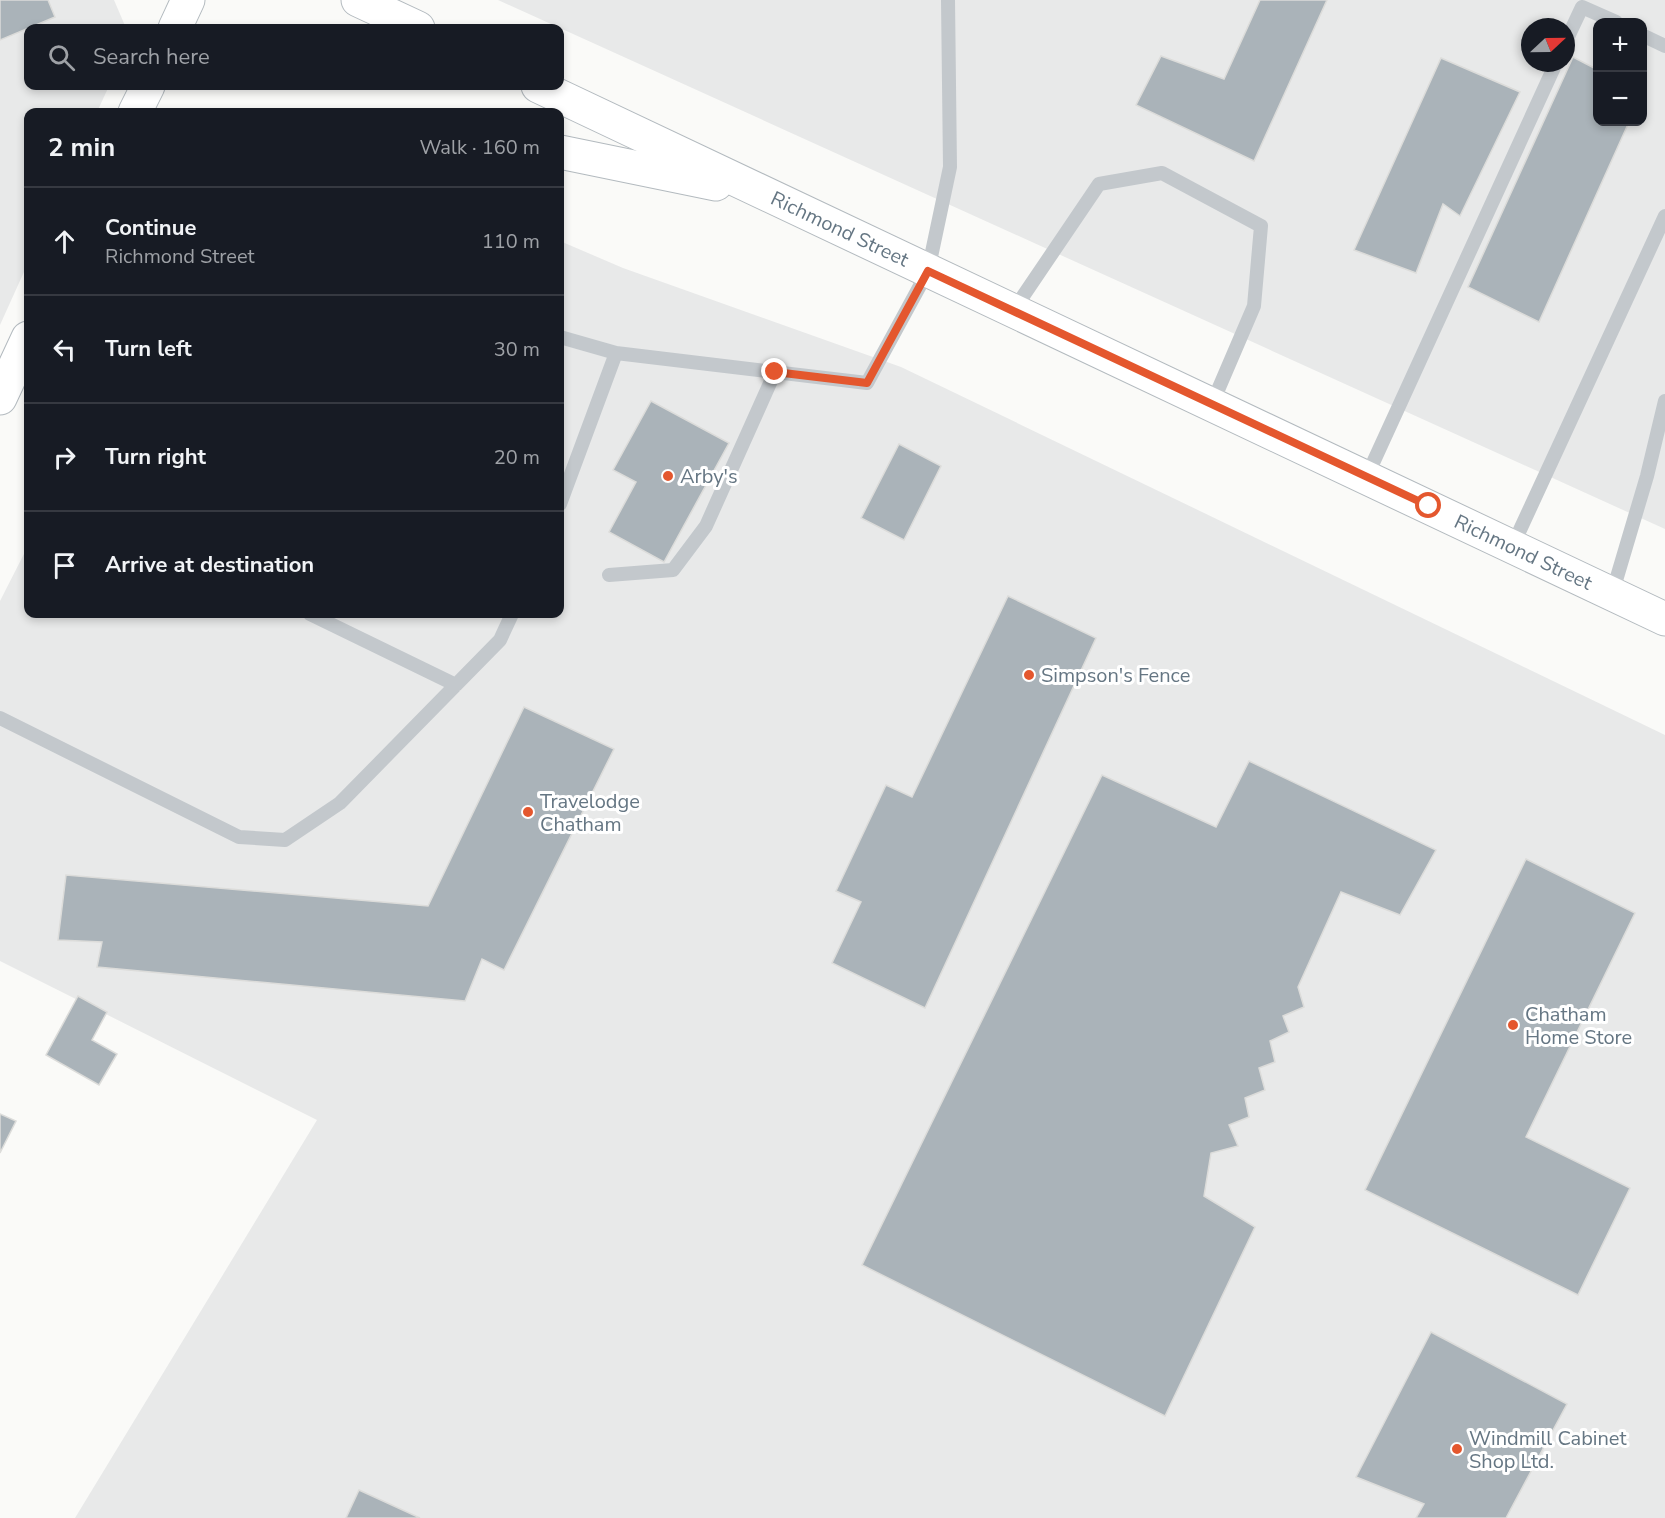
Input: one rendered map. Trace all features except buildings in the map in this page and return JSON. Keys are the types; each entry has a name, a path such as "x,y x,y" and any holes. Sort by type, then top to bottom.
{"main road":[{"path":"177,24 188,0"},
{"path":"358,0 409,24"},
{"path":"137,108 146,90"},
{"name":"Richmond Street","path":"546,90 1513,545 1665,619"},
{"path":"564,153 765,194"},
{"path":"0,398 24,347"},
{"path":"0,403 24,373"}],"lane":[{"path":"564,338 616,353 867,383 928,271 950,166 948,0"},
{"path":"1575,22 1582,7 1607,18"},
{"path":"1647,37 1665,46"},
{"path":"1367,476 1552,72"},
{"path":"1013,311 1099,184 1162,173 1261,226 1254,306 1212,404"},
{"path":"1513,545 1665,216"},
{"path":"564,493 616,353"},
{"path":"609,575 673,570 706,526 775,372"},
{"path":"1612,594 1647,476 1665,401"},
{"path":"318,618 456,685"},
{"path":"0,718 239,837 285,840 340,803 500,640 510,618"}],"shaded area":[{"path":"0,0 114,0 124,24 24,24 24,90 107,90 99,108 24,108 24,272 0,325"},
{"path":"498,0 1665,0 1665,529 564,30 564,24 551,24"},
{"path":"564,243 623,268 901,367 1665,735 1665,1518 75,1518 317,1120 0,961 0,601 24,554 24,618 564,618"}],"place":[{"name":"Arby's","path":"668,476"},
{"name":"Simpson's Fence","path":"1029,675"},
{"name":"Travelodge Chatham","path":"528,812"},
{"name":"Chatham Home Store","path":"1513,1025"},
{"name":"Windmill Cabinet Shop Ltd.","path":"1457,1449"}],"route":[{"path":"775,372 867,383 928,271 1429,506"}]}
